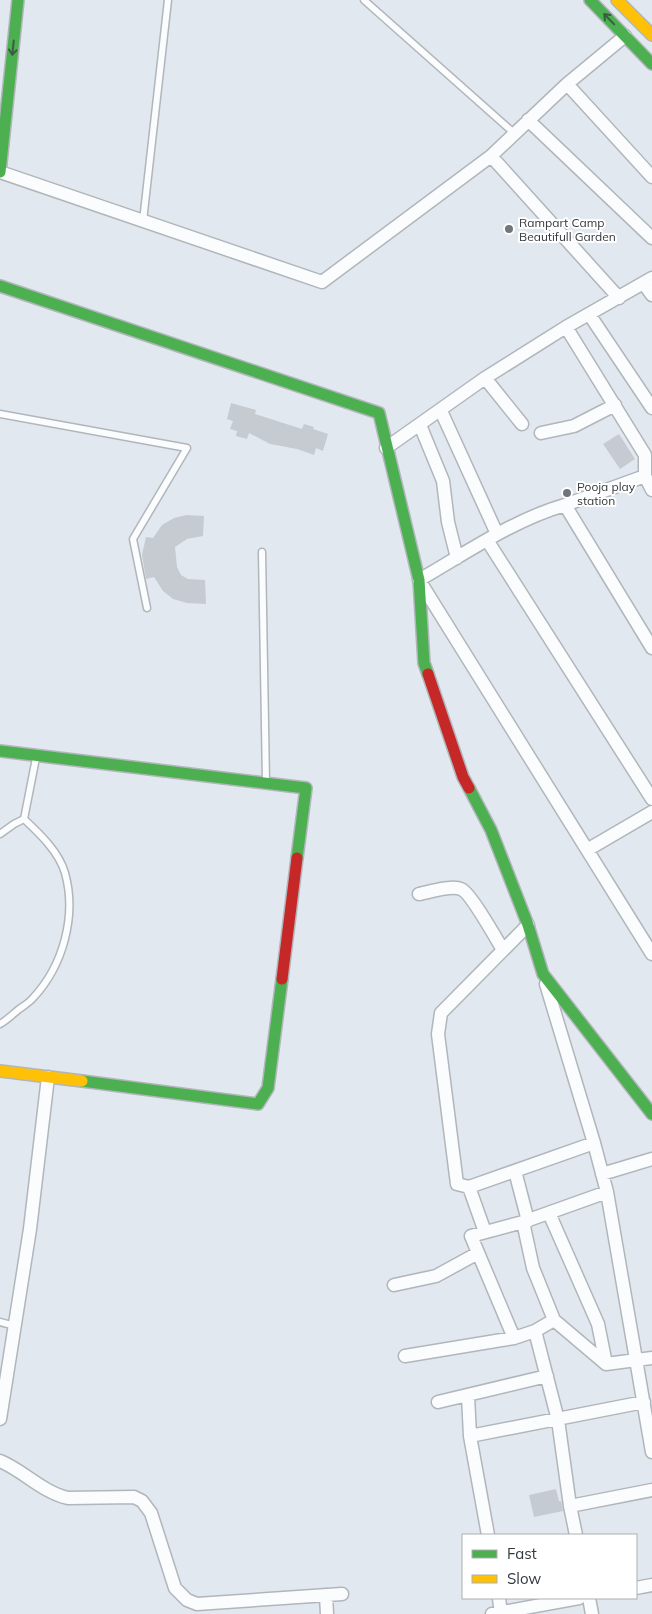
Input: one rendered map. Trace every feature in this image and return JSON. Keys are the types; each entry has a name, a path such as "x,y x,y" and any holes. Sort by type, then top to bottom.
{"street":[{"path":"18,0 0,172 322,282 491,156 567,84 624,36"},
{"path":"590,0 652,64"},
{"path":"617,0 652,35"},
{"path":"567,84 652,177"},
{"path":"528,120 652,238"},
{"path":"491,156 619,298"},
{"path":"386,448 441,411 485,378 566,327 648,281 652,295"},
{"path":"0,286 379,413 419,580 424,663 463,777 491,830 528,925 607,1192 652,1452"},
{"path":"589,314 652,408"},
{"path":"419,580 492,537 552,509 650,484 645,455 566,327"},
{"path":"485,378 522,424"},
{"path":"541,433 574,426 615,405"},
{"path":"441,411 492,537 652,799"},
{"path":"420,425 444,481 448,522 457,558"},
{"path":"565,505 652,648"},
{"path":"419,580 652,954"},
{"path":"0,751 306,788 268,1088 258,1104 0,1071"},
{"path":"587,850 652,812"},
{"path":"419,894 454,888 461,889 469,897 503,950"},
{"path":"528,925 441,1013 438,1034 457,1184 469,1187 594,1143"},
{"path":"543,974 652,1114"},
{"path":"0,1419 30,1229 48,1077"},
{"path":"602,1174 652,1159"},
{"path":"515,1171 533,1268 554,1320 606,1364 652,1358"},
{"path":"469,1187 485,1232"},
{"path":"514,1338 471,1236 525,1222 607,1192"},
{"path":"549,1213 598,1324 606,1364"},
{"path":"394,1285 436,1276 478,1253"},
{"path":"405,1356 514,1338 535,1331 554,1320"},
{"path":"535,1331 558,1420 576,1534"},
{"path":"438,1402 547,1376"},
{"path":"468,1396 470,1436 488,1534"},
{"path":"470,1436 644,1402"},
{"path":"0,1461 10,1465 61,1497 134,1497 142,1501 151,1513 175,1588 186,1600 197,1604 342,1594"},
{"path":"570,1506 652,1490"},
{"path":"637,1588 652,1585"},
{"path":"326,1595 327,1614"},
{"path":"499,1599 498,1613 574,1599"},
{"path":"589,1599 592,1614"}],"lane":[{"path":"143,221 168,0"},
{"path":"364,0 514,133"},
{"path":"0,414 186,448 133,539 147,608"},
{"path":"262,552 266,783"},
{"path":"24,819 36,755"},
{"path":"0,834 24,819"},
{"path":"0,1024 33,998 48,978 58,959 65,937 69,913 65,872 54,851 39,832 24,819"},
{"path":"0,1322 15,1326"}],"building":[{"path":"231,403 256,410 255,414 302,429 304,424 328,434 323,451 316,448 314,455 297,449 270,444 249,433 247,439 236,436 237,431 230,429 233,421 227,419"},
{"path":"619,434 635,459 620,469 603,444"},
{"path":"186,515 204,516 203,536 187,539 175,547 177,567 181,575 188,579 205,580 206,604 187,603 173,599 163,591 154,577 146,579 142,555 146,537 153,538 162,525 174,518"},
{"path":"556,1489 563,1511 534,1517 529,1495"}],"traffic: fast":[{"path":"0,172 18,0"},
{"path":"590,0 652,64"},
{"path":"0,286 379,413 419,580 424,663 428,674"},
{"path":"0,751 306,788 297,858"},
{"path":"469,788 491,830 528,925 543,974 652,1114"},
{"path":"82,1081 258,1104 268,1088 282,979"}],"traffic: slow":[{"path":"617,0 652,35"},
{"path":"0,1071 82,1081"}],"traffic: jam":[{"path":"428,674 463,777 469,788"},
{"path":"282,979 297,858"}],"place":[{"name":"Rampart Camp Beautifull Garden","path":"509,229"},
{"name":"Pooja play station","path":"567,493"}]}
